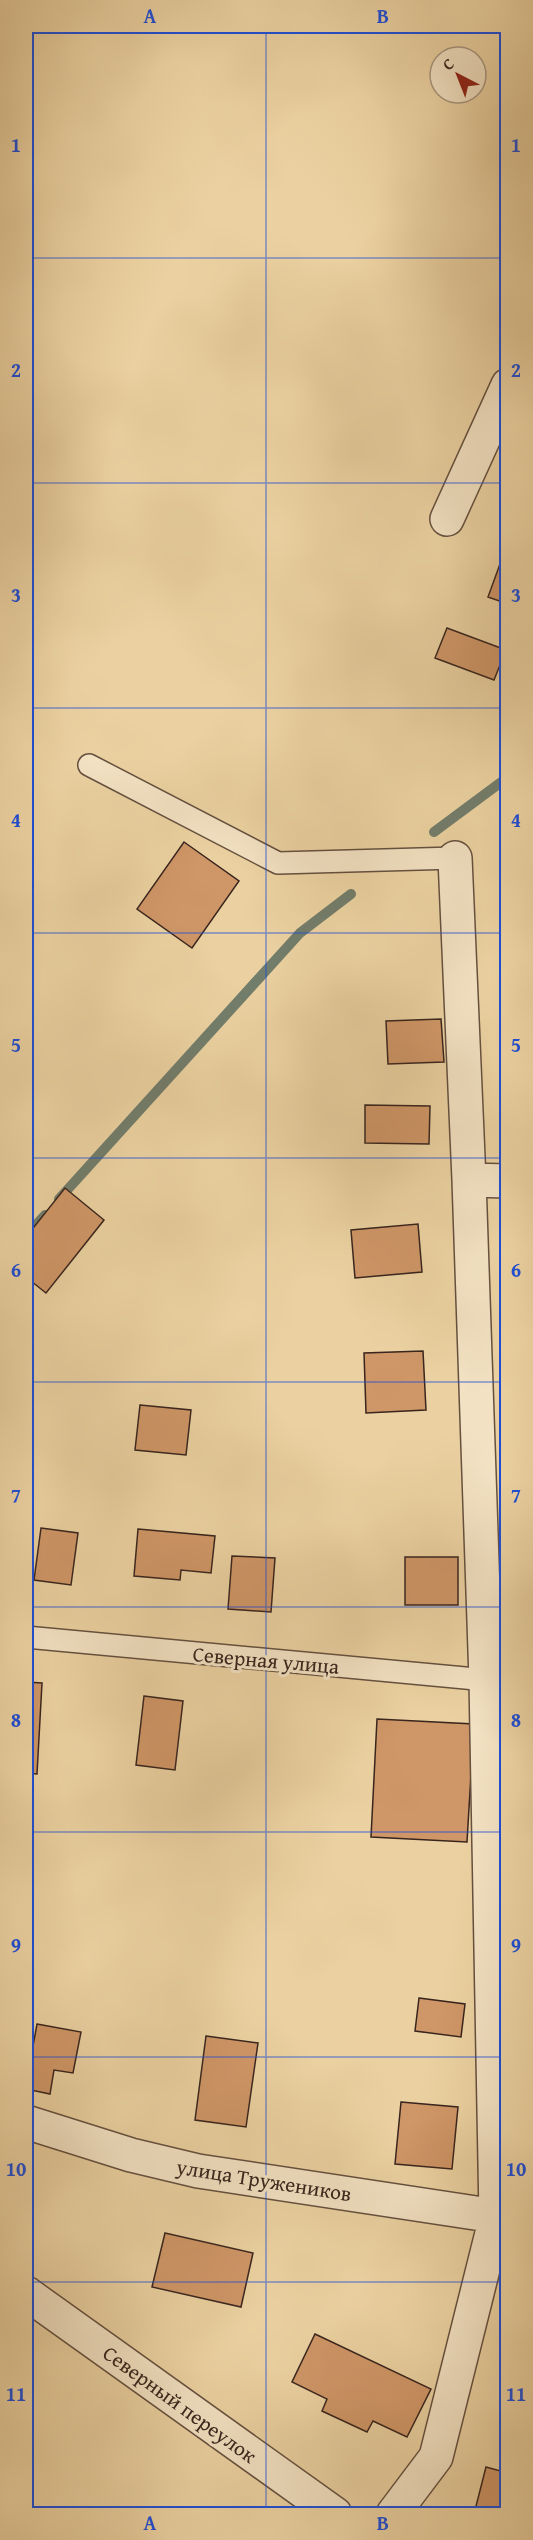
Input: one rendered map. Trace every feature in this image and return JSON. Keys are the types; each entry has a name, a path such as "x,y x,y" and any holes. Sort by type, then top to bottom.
{"street":[{"path":"447,519 507,385"},
{"path":"393,2514 436,2457 502,2217 497,1681 469,1180 455,858"},
{"path":"469,1180 507,1181"},
{"name":"улица Тружеников","path":"26,2122 131,2155 198,2171 502,2217"},
{"name":"Северный переулок","path":"26,2293 335,2514"}],"lane":[{"path":"89,765 278,863 455,858"},
{"name":"Северная улица","path":"26,1637 497,1681"}],"building":[{"path":"508,542 508,604 488,597"},
{"path":"447,628 506,650 494,680 435,658"},
{"path":"184,842 239,881 192,948 137,909"},
{"path":"441,1019 444,1062 388,1064 386,1021"},
{"path":"365,1105 430,1106 429,1144 365,1143"},
{"path":"65,1188 104,1220 46,1293 26,1277 26,1237"},
{"path":"418,1224 422,1272 355,1278 351,1230"},
{"path":"423,1351 426,1410 366,1413 364,1353"},
{"path":"140,1405 191,1410 186,1455 135,1450"},
{"path":"41,1528 78,1533 71,1585 34,1580"},
{"path":"138,1529 215,1536 211,1573 181,1570 180,1580 134,1576"},
{"path":"232,1556 275,1558 271,1612 228,1609"},
{"path":"405,1557 458,1557 458,1605 405,1605"},
{"path":"26,1682 42,1683 37,1774 26,1773"},
{"path":"144,1696 183,1701 175,1770 136,1765"},
{"path":"377,1719 474,1724 467,1842 371,1837"},
{"path":"419,1998 465,2004 461,2037 415,2031"},
{"path":"37,2024 81,2032 73,2073 54,2070 50,2094 26,2089 26,2056 31,2057"},
{"path":"206,2036 258,2043 246,2127 195,2120"},
{"path":"401,2102 458,2107 452,2169 395,2164"},
{"path":"165,2233 253,2253 241,2307 152,2287"},
{"path":"315,2334 431,2389 407,2437 373,2421 367,2432 322,2411 327,2399 292,2382"},
{"path":"486,2467 508,2473 508,2514 474,2514"}],"waterway":[{"path":"434,832 508,777"},
{"path":"59,1199 300,933 351,894"},
{"path":"26,1236 45,1215"}]}
